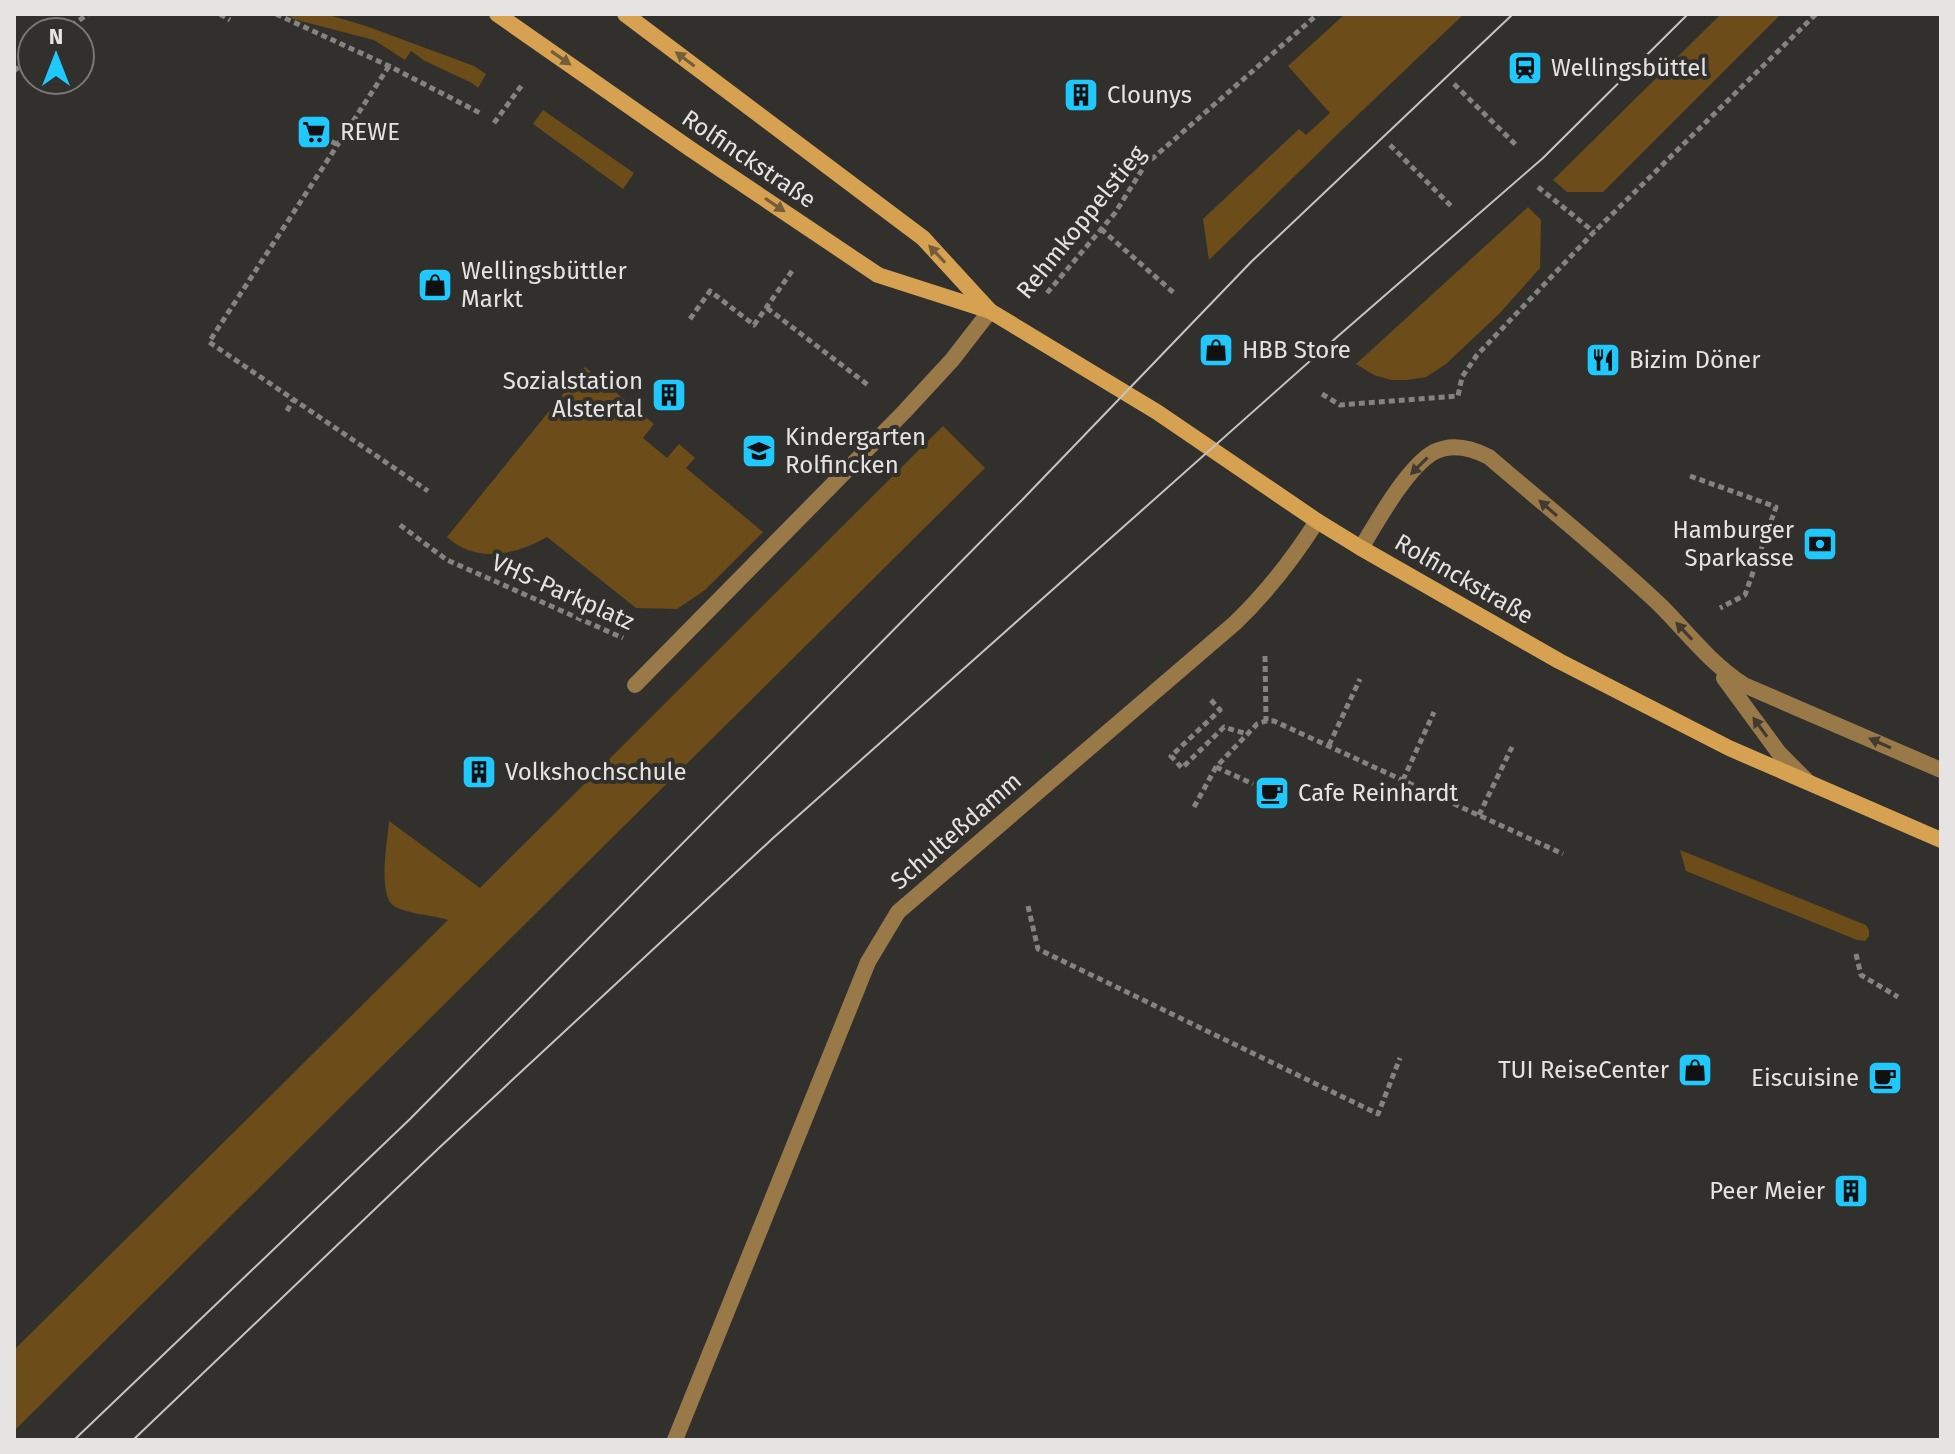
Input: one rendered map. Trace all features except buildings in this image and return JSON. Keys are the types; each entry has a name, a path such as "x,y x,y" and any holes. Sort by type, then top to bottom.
{"main road":[{"name":"Rolfinckstraße","path":"497,14 878,275 990,311 1157,412 1317,521 1559,661 1729,748 1941,840"},
{"name":"Rolfinckstraße","path":"625,14 923,238 990,311"}],"street":[{"path":"635,685 904,412 952,360 990,311"},
{"path":"1361,548 1385,508 1417,467 1434,453 1454,447 1473,449 1489,457 1660,606 1711,661 1779,753 1811,785"},
{"name":"Schulteßdamm","path":"675,1440 868,962 898,912 1235,623 1282,573 1317,521"},
{"path":"1711,661 1744,685 1941,770"}],"path":[{"path":"220,14 230,20"},
{"path":"276,14 389,66 482,114"},
{"name":"Rehmkoppelstieg","path":"1019,328 1115,213 1145,165 1318,14"},
{"path":"1322,394 1340,405 1458,396 1462,377 1477,355 1594,232 1816,14"},
{"path":"389,66 209,342 428,491"},
{"path":"494,123 524,82"},
{"path":"1454,84 1518,147"},
{"path":"314,132 338,145"},
{"path":"1390,145 1453,208"},
{"path":"1538,187 1594,232"},
{"path":"1101,229 1174,293"},
{"path":"690,319 710,291 754,325 796,265"},
{"path":"767,308 904,412"},
{"path":"287,411 293,400"},
{"path":"1690,476 1776,507 1745,595 1719,608"},
{"name":"VHS-Parkplatz","path":"400,525 447,560 664,656"},
{"path":"1264,655 1266,721"},
{"path":"1329,745 1360,679"},
{"path":"1208,696 1220,710 1171,756 1182,768 1224,727 1247,734"},
{"path":"1403,780 1434,712"},
{"path":"1194,807 1216,767 1257,724 1274,721 1563,854"},
{"path":"1479,815 1512,747"},
{"path":"1216,767 1253,784"},
{"path":"1028,906 1038,949 1378,1114 1400,1058"},
{"path":"1856,954 1861,975 1898,997"}],"shaded area":[{"path":"288,14 332,16 366,26 474,66 486,74 478,88 411,51 405,60 374,40 293,19"},
{"path":"1345,14 1464,14 1209,260 1203,219 1299,129 1306,135 1330,113 1288,66"},
{"path":"1721,14 1781,14 1603,192 1567,192 1553,180"},
{"path":"543,110 634,173 623,189 533,124"},
{"path":"1528,207 1541,220 1540,268 1500,313 1446,364 1426,377 1391,380 1374,375 1356,364"},
{"path":"585,367 654,424 643,438 667,458 679,444 695,458 686,468 763,532 705,590 677,609 636,608 547,537 509,552 483,554 470,551 447,537"},
{"path":"943,426 985,468 14,1431 14,1350 448,920 406,911 389,900 385,879 389,821 480,888"},
{"path":"1680,850 1866,925 1869,936 1865,941 1857,940 1686,871"}],"tram line":[{"path":"74,1440 410,1119 1022,500 1251,262 1513,14"},
{"path":"133,1440 440,1147 772,839 1543,158 1688,14"}],"place":[{"name":"Wellingsbüttel","path":"1525,68"},
{"name":"Clounys","path":"1081,95"},
{"name":"REWE","path":"314,132"},
{"name":"Wellingsbüttler Markt","path":"435,285"},
{"name":"HBB Store","path":"1216,350"},
{"name":"Bizim Döner","path":"1603,360"},
{"name":"Sozialstation Alstertal","path":"669,395"},
{"name":"Kindergarten Rolfincken","path":"759,451"},
{"name":"Hamburger Sparkasse","path":"1820,544"},
{"name":"Volkshochschule","path":"479,772"},
{"name":"Cafe Reinhardt","path":"1272,793"},
{"name":"TUI ReiseCenter","path":"1695,1070"},
{"name":"Eiscuisine","path":"1885,1078"},
{"name":"Peer Meier","path":"1851,1191"}]}
